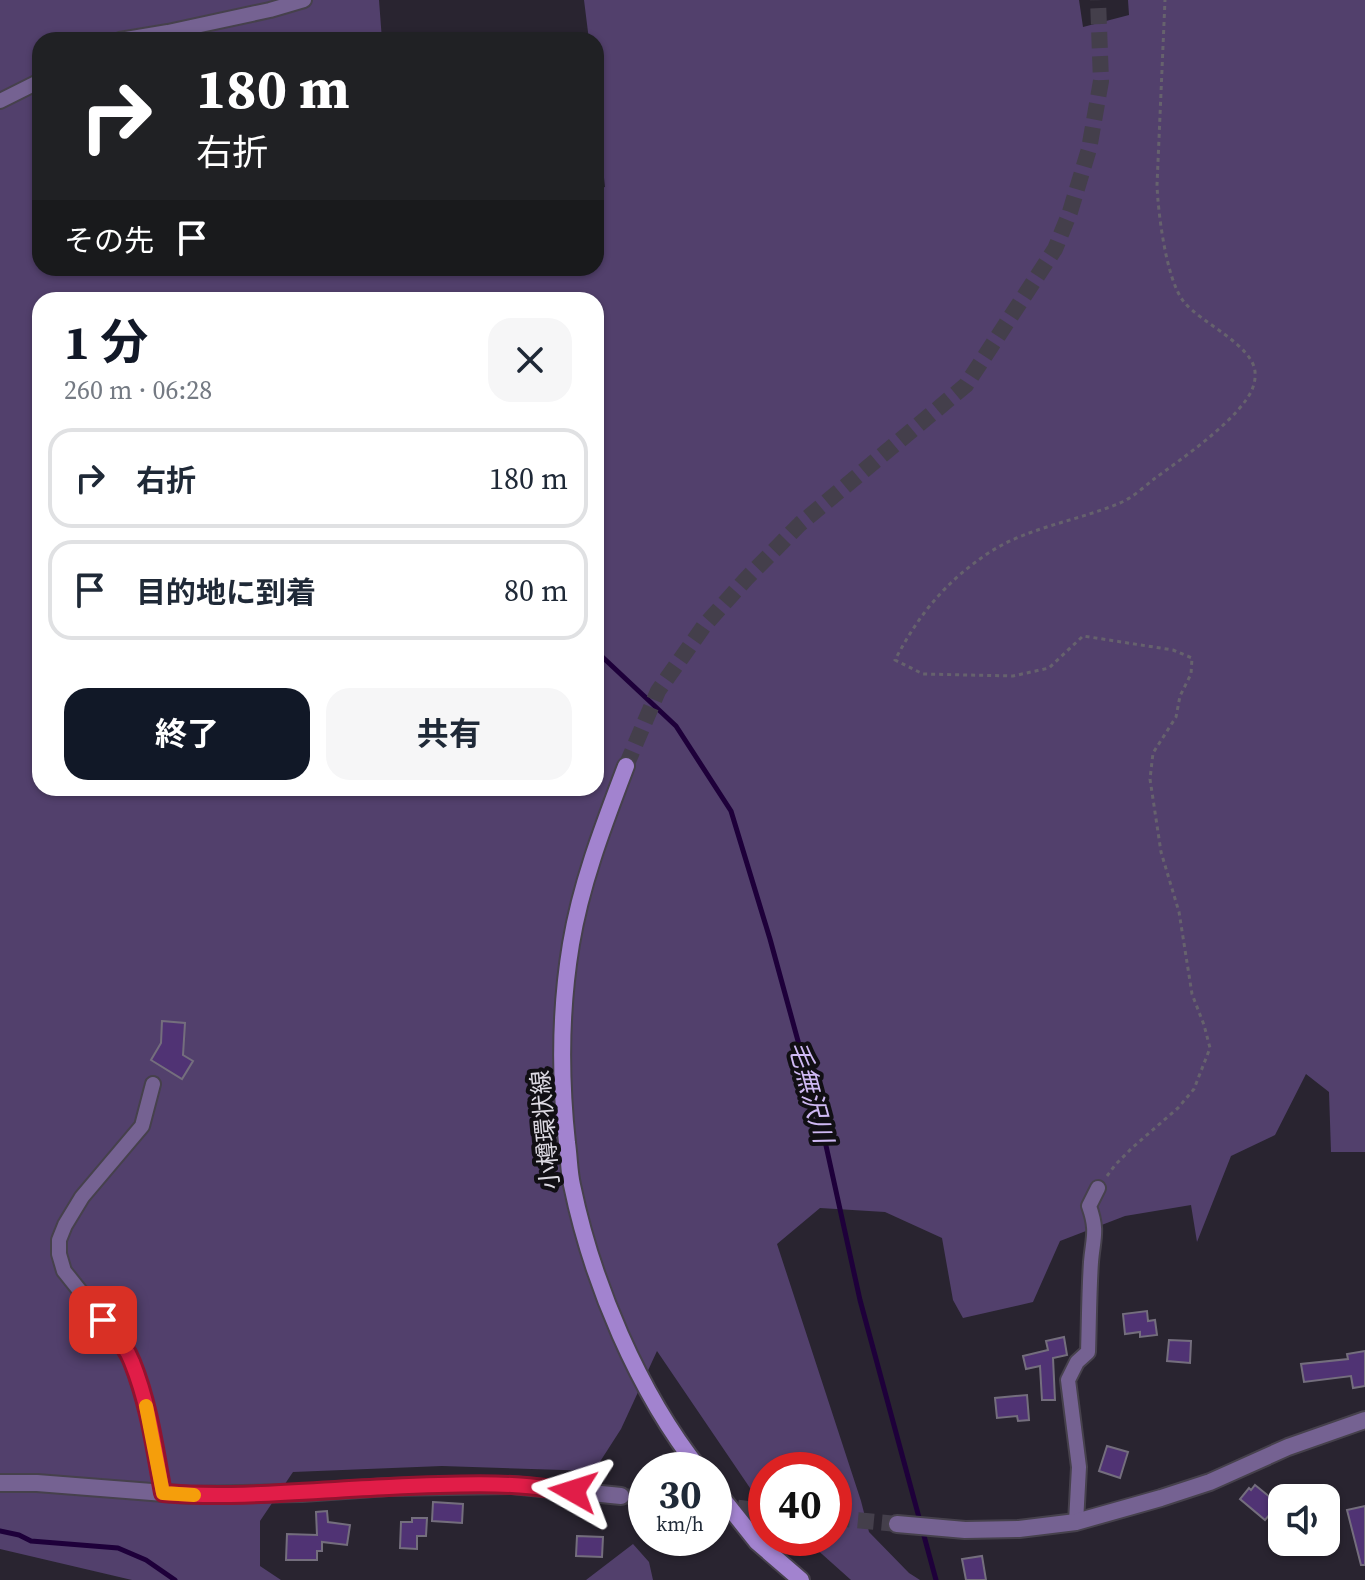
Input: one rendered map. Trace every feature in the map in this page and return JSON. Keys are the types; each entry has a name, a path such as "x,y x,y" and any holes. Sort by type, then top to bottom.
{"main road":[{"name":"小樽環状線","path":"626,766 591,859 571,944 562,1022 563,1105 572,1184 588,1247 613,1316 643,1382 686,1452"},
{"path":"732,1511 757,1542 801,1580"}],"street":[{"path":"168,32 304,0"},
{"path":"0,101 32,85"},
{"path":"153,1084 142,1126 82,1197 65,1225 59,1240 59,1254 64,1271 123,1345 132,1362 147,1409 163,1493"},
{"path":"1076,1522 1079,1467 1068,1380 1077,1362 1088,1352 1091,1259 1096,1238 1095,1221 1089,1206 1098,1188"},
{"path":"897,1524 965,1530 1019,1529 1076,1522 1210,1482 1288,1447 1365,1420"},
{"path":"0,1483 190,1495 512,1485 621,1496"}],"path":[{"path":"1098,1188 1115,1165 1178,1108 1194,1089 1210,1048 1192,994 1179,912 1161,852 1150,779 1153,753 1176,717 1180,696 1191,674 1192,658 1173,650 1083,636 1049,668 1013,676 923,674 895,660 919,618 967,569 1017,537 1123,502 1184,457 1234,414 1254,385 1256,374 1247,352 1199,317 1182,300 1172,275 1158,214 1157,185 1165,0"}],"shaded area":[{"path":"0,0 379,0 381,32 32,32 32,276 604,276 604,32 588,32 584,0 1079,0 1083,27 1129,15 1128,0 1365,0 1365,1152 1331,1152 1329,1092 1306,1074 1275,1135 1231,1156 1197,1242 1191,1205 1125,1216 1060,1241 1033,1302 963,1318 953,1300 942,1238 885,1212 820,1208 777,1244 845,1452 748,1452 748,1485 732,1461 732,1452 726,1452 657,1351 621,1429 594,1471 442,1466 293,1472 260,1521 260,1566 281,1580 132,1580 0,1549"},
{"path":"852,1473 869,1532 909,1573 920,1580 851,1580 824,1556 852,1556"},
{"path":"628,1548 628,1556 644,1556 649,1562 653,1580 586,1580"}],"building":[{"path":"162,1021 185,1023 183,1055 193,1061 182,1079 151,1060 161,1043"},
{"path":"1147,1311 1148,1321 1155,1320 1157,1335 1140,1337 1140,1332 1125,1334 1123,1314"},
{"path":"1064,1337 1067,1355 1053,1358 1055,1400 1042,1400 1040,1366 1026,1369 1023,1356 1048,1350 1046,1341"},
{"path":"1169,1340 1191,1341 1190,1363 1167,1361"},
{"path":"1365,1351 1365,1386 1353,1388 1351,1376 1304,1382 1301,1364 1348,1359 1347,1354"},
{"path":"1027,1395 1029,1420 1018,1421 1017,1416 997,1418 995,1398"},
{"path":"1107,1446 1128,1452 1120,1478 1099,1471"},
{"path":"1255,1485 1268,1496 1268,1516 1265,1520 1240,1499 1249,1488 1251,1490"},
{"path":"433,1502 463,1504 462,1523 432,1521"},
{"path":"1365,1506 1365,1565 1361,1565 1347,1510"},
{"path":"327,1511 328,1522 350,1525 347,1545 322,1542 322,1551 317,1551 317,1560 286,1560 287,1534 317,1535 316,1512"},
{"path":"412,1518 427,1518 426,1536 417,1536 417,1549 400,1548 401,1522 412,1522"},
{"path":"577,1536 603,1537 602,1557 576,1556"},
{"path":"982,1556 986,1580 966,1580 962,1559"}],"waterway":[{"name":"毛無沢川","path":"604,658 676,726 731,811 823,1132 860,1300 936,1580"},
{"path":"0,1531 31,1541 118,1548 146,1560 175,1580"}],"tunnel":[{"path":"626,766 658,691 704,626 800,524 966,385 1055,249 1089,149 1101,81 1098,0"},
{"path":"621,1496 628,1497"},
{"path":"732,1507 748,1509"},
{"path":"852,1520 897,1524"}],"slow traffic":[{"path":"146,1406 163,1493 194,1495"}],"route":[{"path":"103,1320 132,1362 147,1409 163,1493 302,1493 491,1485 573,1491"}]}
